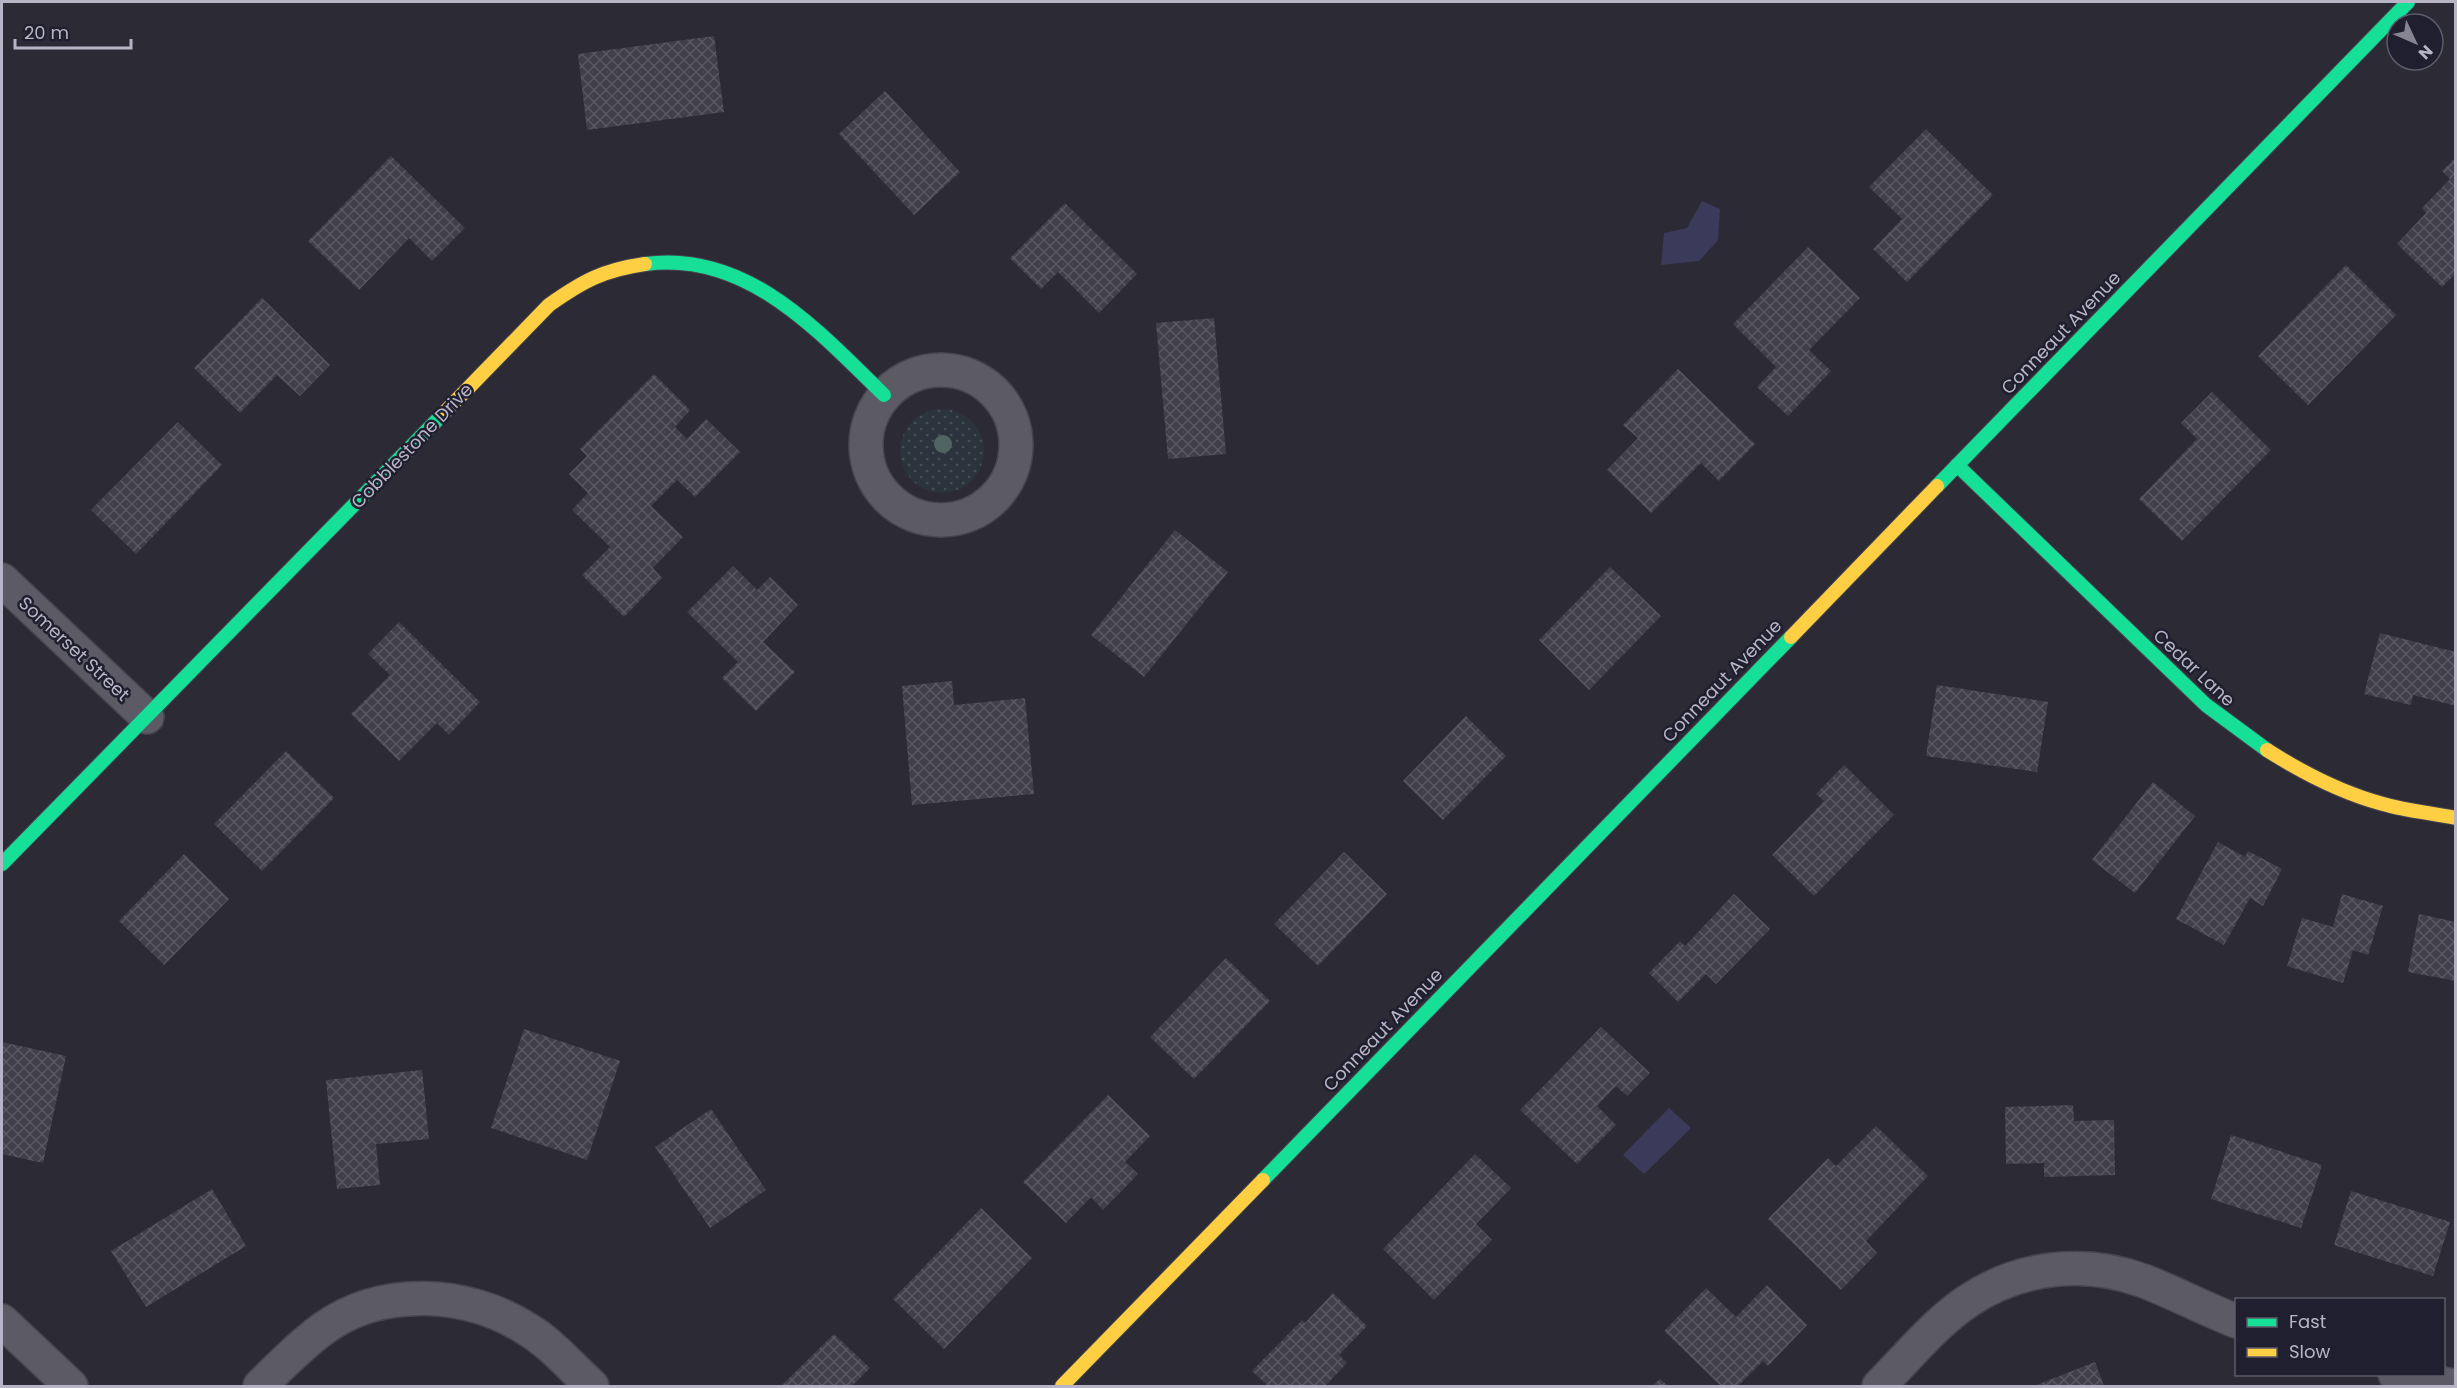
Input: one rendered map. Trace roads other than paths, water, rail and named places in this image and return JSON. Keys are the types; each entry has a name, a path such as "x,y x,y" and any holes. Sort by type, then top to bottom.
{"street":[{"name":"Conneaut Avenue","path":"1062,1386 2408,2"},
{"name":"Cobblestone Drive","path":"2,864 549,305 575,286 603,273 632,265 663,262 693,264 723,272 752,283 778,299 826,339 884,395"},
{"path":"950,369 974,376 994,390 1008,410 1016,432 1016,457 1008,480 994,500 972,514 947,520 922,519 898,508 880,490 868,467 865,442 871,417 884,395 903,379 926,370 950,369"},
{"name":"Cedar Lane","path":"1957,465 2205,705 2228,724 2271,754 2325,783 2383,804 2456,818"},
{"name":"Somerset Street","path":"2,580 147,717"},
{"path":"1879,1386 1944,1320 1967,1301 1994,1286 2022,1275 2043,1271 2083,1268 2113,1272 2143,1281 2235,1321"},
{"path":"260,1386 284,1362 326,1327 372,1306 412,1298 463,1302 501,1314 528,1329 553,1348 592,1386"},
{"path":"2,1321 71,1386"},
{"path":"2405,1376 2454,1386"}]}
